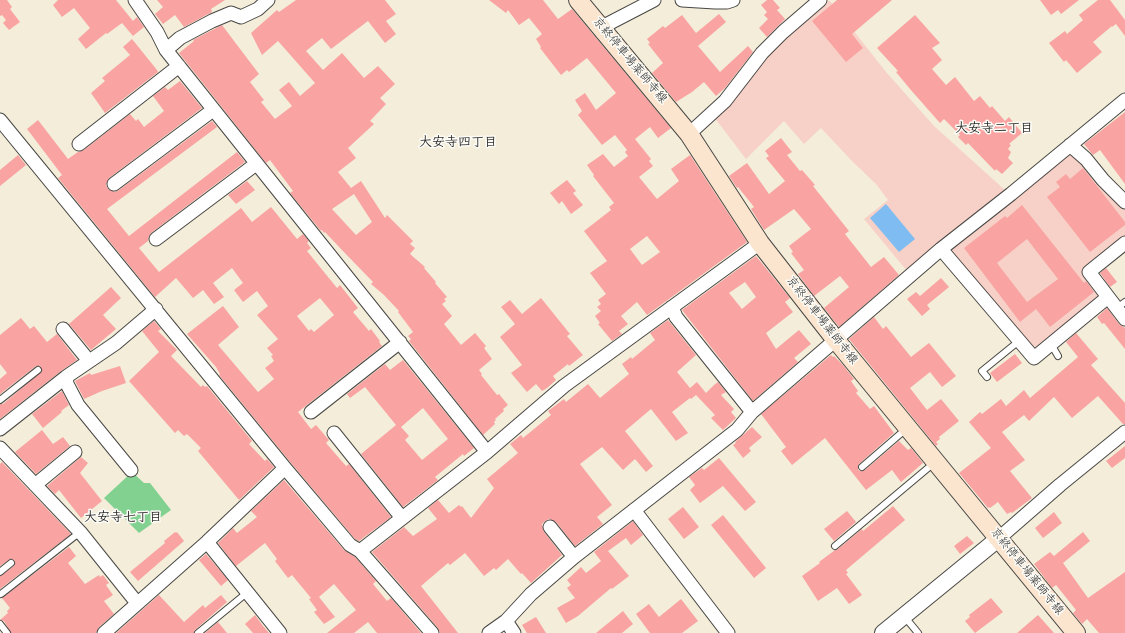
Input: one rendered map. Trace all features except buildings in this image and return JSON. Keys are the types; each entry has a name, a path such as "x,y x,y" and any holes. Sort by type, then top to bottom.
{"main road":[{"name":"京終停車場薬師寺線","path":"578,0 602,27 689,134 760,242 835,339 1076,633"}],"street":[{"path":"136,0 157,32 166,50 400,342 417,366 486,452"},
{"path":"166,50 180,38 212,21 231,13 241,17 258,9 268,0"},
{"path":"602,27 654,0"},
{"path":"682,0 715,2 733,0"},
{"path":"689,134 724,101 762,53 783,32 820,0"},
{"path":"79,144 179,66"},
{"path":"489,633 506,621 531,594 574,556 736,430 752,412 941,248 1011,194 1125,100"},
{"path":"114,184 214,110"},
{"path":"0,120 285,468 350,545 360,551 432,633"},
{"path":"1070,145 1086,159 1103,180 1125,202"},
{"path":"156,239 256,164"},
{"path":"360,551 486,452 564,386 760,242"},
{"path":"1125,243 1089,272 1108,297 1121,305 1125,319"},
{"path":"941,248 1034,358 1108,297"},
{"path":"672,307 676,317 752,412"},
{"path":"0,429 66,377 116,343 156,309"},
{"path":"63,329 90,361"},
{"path":"310,412 400,342"},
{"path":"66,377 67,384 78,405 131,470"},
{"path":"883,633 1125,432"},
{"path":"334,433 402,518"},
{"path":"0,448 81,533 137,603"},
{"path":"35,485 75,452"},
{"path":"104,633 207,542 285,468"},
{"path":"634,510 728,633"},
{"path":"550,527 574,556"},
{"path":"207,542 280,633"},
{"path":"506,621 514,633"}],"lane":[{"path":"987,377 982,370 1019,340"},
{"path":"1051,344 1058,356"},
{"path":"0,400 38,370"},
{"path":"862,467 908,428"},
{"path":"835,546 935,462"},
{"path":"1,594 75,536 81,533"},
{"path":"0,572 11,563"},
{"path":"198,633 243,596 249,594"},
{"path":"904,616 918,633"},
{"path":"0,624 7,633"}],"shaded area":[{"path":"824,1 830,1 886,72 934,126 1006,191 907,271 864,219 888,200 876,184 821,128 804,144 784,121 746,159 714,117 764,56"},
{"path":"1069,155 1079,156 1125,209 1125,237 1082,271 1098,290 1099,299 1044,346 1030,347 947,248 976,229"}],"green space":[{"path":"132,472 144,483 150,483 171,510 139,533 104,498"}],"water":[{"path":"886,204 915,239 899,252 870,218"}],"district":[{"name":"大安寺二丁目","path":"994,130"},
{"name":"大安寺四丁目","path":"458,144"},
{"name":"大安寺七丁目","path":"123,519"}]}
